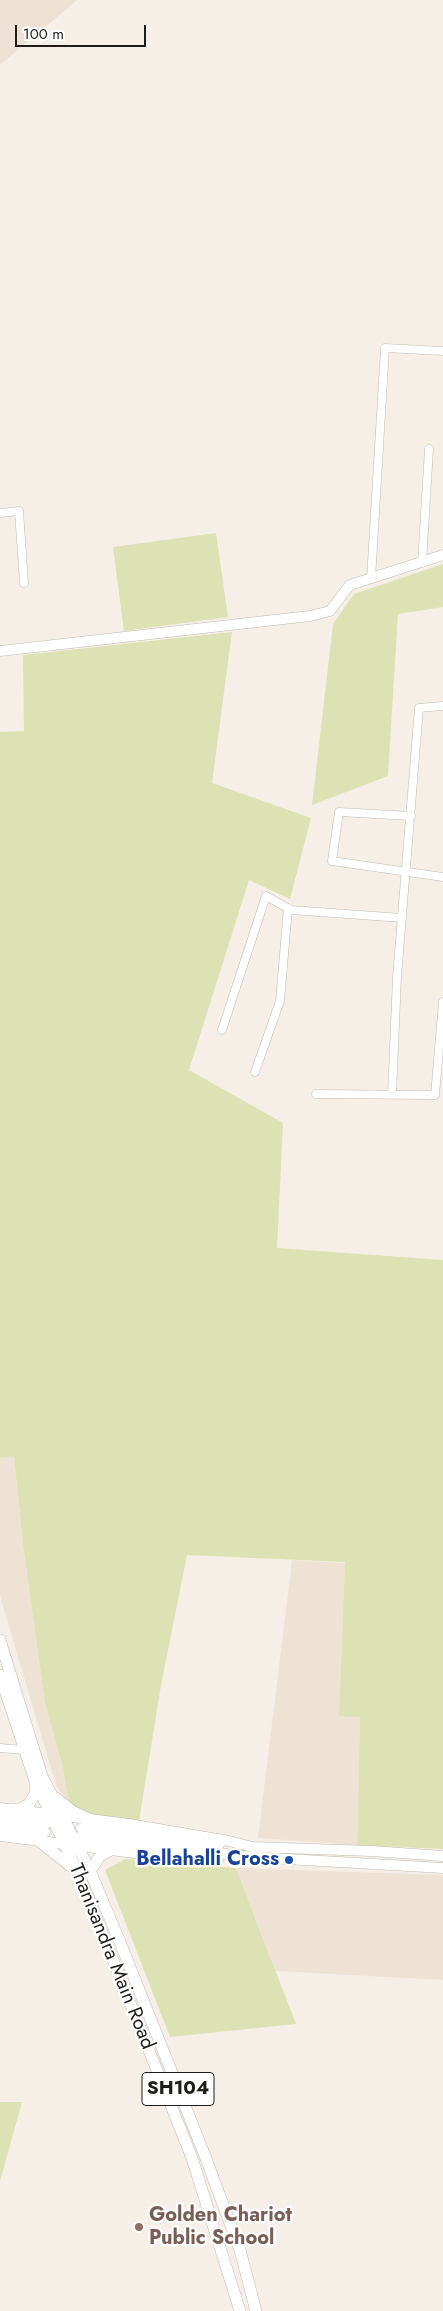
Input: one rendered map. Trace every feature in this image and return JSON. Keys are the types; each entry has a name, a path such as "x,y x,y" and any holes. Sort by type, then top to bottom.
{"main road":[{"path":"0,651 310,616 330,611 350,585 443,555"},
{"name":"SH104","path":"0,1640 39,1767 47,1787 49,1825"},
{"name":"SH104","path":"0,1675 4,1701 24,1750 49,1825"},
{"path":"5,1809 20,1809 32,1801 36,1792 34,1778"},
{"path":"47,1787 65,1806 82,1833 111,1850 190,1860 252,1852 443,1868"},
{"path":"5,1809 49,1825 65,1845 82,1833 204,1836 252,1852"},
{"path":"0,1817 49,1825 82,1833 193,1850 252,1852 372,1851 443,1856"},
{"path":"0,1826 49,1825"},
{"path":"0,1836 49,1825"},
{"path":"49,1825 66,1861 78,1875"},
{"name":"SH104","path":"49,1825 82,1833"},
{"name":"Thanisandra Main Road","path":"49,1825 58,1831 78,1875 192,2158 240,2311"},
{"name":"Thanisandra Main Road","path":"82,1833 90,1871 208,2164 240,2250 256,2311"},
{"path":"90,1871 100,1856 111,1850"}],"street":[{"path":"372,579 385,348 443,351"},
{"path":"422,562 429,449"},
{"path":"0,512 19,511 24,583"},
{"path":"392,1095 402,918 419,708 443,706"},
{"path":"411,816 339,812 332,861 406,870 443,877"},
{"path":"222,1030 266,896 288,908 402,918"},
{"path":"255,1072 280,1000 288,908"},
{"path":"316,1094 439,1096 443,1002"},
{"path":"0,1748 24,1750"}],"shaded area":[{"path":"0,0 77,0 0,65"},
{"path":"14,1455 23,1545 45,1703 63,1768 69,1803 56,1785 0,1596 0,1458"},
{"path":"292,1560 345,1563 339,1715 360,1717 357,1845 258,1838"},
{"path":"236,1868 443,1875 443,1980 276,1971"}],"green space":[{"path":"216,533 228,617 124,631 113,547"},
{"path":"443,564 443,607 398,614 388,776 312,805 333,624 354,594"},
{"path":"232,632 212,783 311,818 290,899 249,880 189,1070 283,1123 277,1248 443,1260 443,1849 357,1845 360,1717 339,1716 345,1562 187,1555 161,1685 139,1821 90,1814 69,1803 63,1768 45,1703 23,1545 14,1456 0,1458 0,732 24,731 23,655"},
{"path":"125,1859 236,1868 296,2024 170,2037 105,1870"},
{"path":"0,2102 22,2102 0,2181"}],"place":[{"name":"Bellahalli Cross","path":"289,1860"},
{"name":"Golden Chariot Public School","path":"139,2227"}]}
